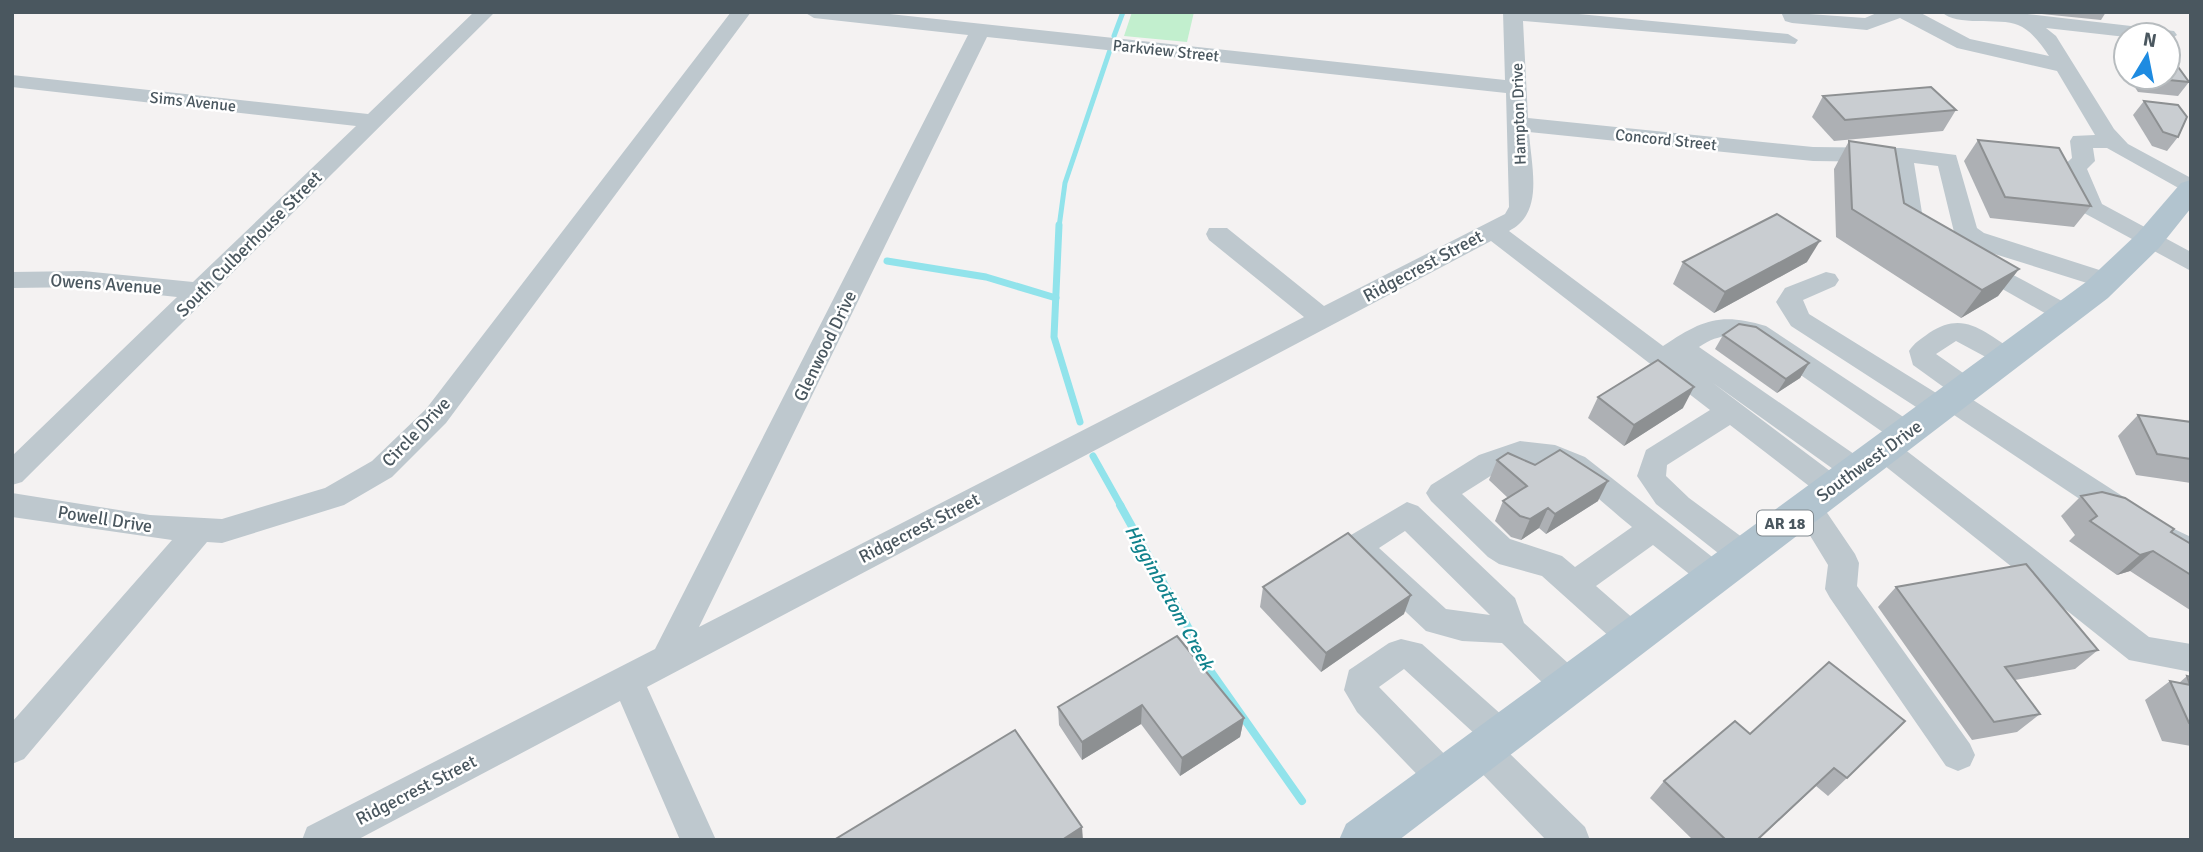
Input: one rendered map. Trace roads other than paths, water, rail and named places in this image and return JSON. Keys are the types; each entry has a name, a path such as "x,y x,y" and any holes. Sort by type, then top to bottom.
{"main road":[{"name":"Southwest Drive","path":"1362,840 2066,314 2148,241 2187,198"}],"street":[{"name":"South Culberhouse Street","path":"12,474 485,12"},
{"name":"Circle Drive","path":"198,532 222,531 334,497 382,469 436,416 741,12"},
{"name":"Parkview Street","path":"814,12 1517,88"},
{"path":"1791,12 1793,17 1867,24 1897,12"},
{"path":"1816,12 1850,16 1863,12"},
{"path":"1905,12 1964,44 2064,65"},
{"path":"1952,12 2018,21"},
{"path":"1990,12 2052,32 2112,32"},
{"path":"1513,13 1788,40"},
{"name":"Hampton Drive","path":"1513,13 1521,207 1518,214"},
{"name":"Glenwood Drive","path":"666,660 980,30"},
{"path":"2052,32 2064,65 2113,142 2187,198"},
{"name":"Sims Avenue","path":"12,80 373,121"},
{"name":"Concord Street","path":"1518,124 1813,154 1901,155 1948,160 1966,232 1975,239 2106,281"},
{"path":"2113,142 2081,141 2084,161 2074,166 2092,208 2191,263"},
{"path":"1901,155 1912,222 1916,228 2066,314"},
{"name":"Ridgecrest Street","path":"320,840 1323,319 1518,214"},
{"path":"1492,230 1671,353 2141,650 2191,658"},
{"path":"1218,234 1323,319"},
{"name":"Owens Avenue","path":"12,280 83,279 201,291"},
{"path":"1826,280 1794,294 1789,302 1800,320 1953,400 2161,537 2191,551"},
{"path":"1671,353 1716,324 1733,325 1757,332 1858,470 1841,589 1958,755"},
{"path":"1953,400 1922,358 1922,351 1953,330 1960,331 2008,359"},
{"path":"1671,353 1731,411 1858,470"},
{"path":"1729,565 1652,479 1651,467 1657,458 1731,411"},
{"path":"1510,630 1462,627 1437,621 1364,553 1362,544 1502,454 1555,454 1575,465 1654,528 1729,565"},
{"path":"1441,492 1499,548 1510,555 1551,565 1632,637"},
{"name":"Powell Drive","path":"12,505 198,532"},
{"path":"1407,514 1504,608 1510,630 1567,685"},
{"path":"1575,584 1654,528"},
{"path":"12,748 198,532"},
{"path":"1444,778 1361,690 1361,681 1401,653 1410,654 1491,742 1572,840"},
{"path":"627,680 698,840"}],"waterway":[{"name":"Higginbottom Creek","path":"1114,36 1123,12"},
{"name":"Higginbottom Creek","path":"1059,227 1065,183 1110,50"},
{"name":"Higginbottom Creek","path":"1056,298 1059,225"},
{"path":"887,261 986,277 1056,298"},
{"name":"Higginbottom Creek","path":"1056,298 1054,337 1080,422"},
{"name":"Higginbottom Creek","path":"1093,456 1121,506"},
{"name":"Higginbottom Creek","path":"1120,505 1189,629 1195,649 1302,801"}]}
